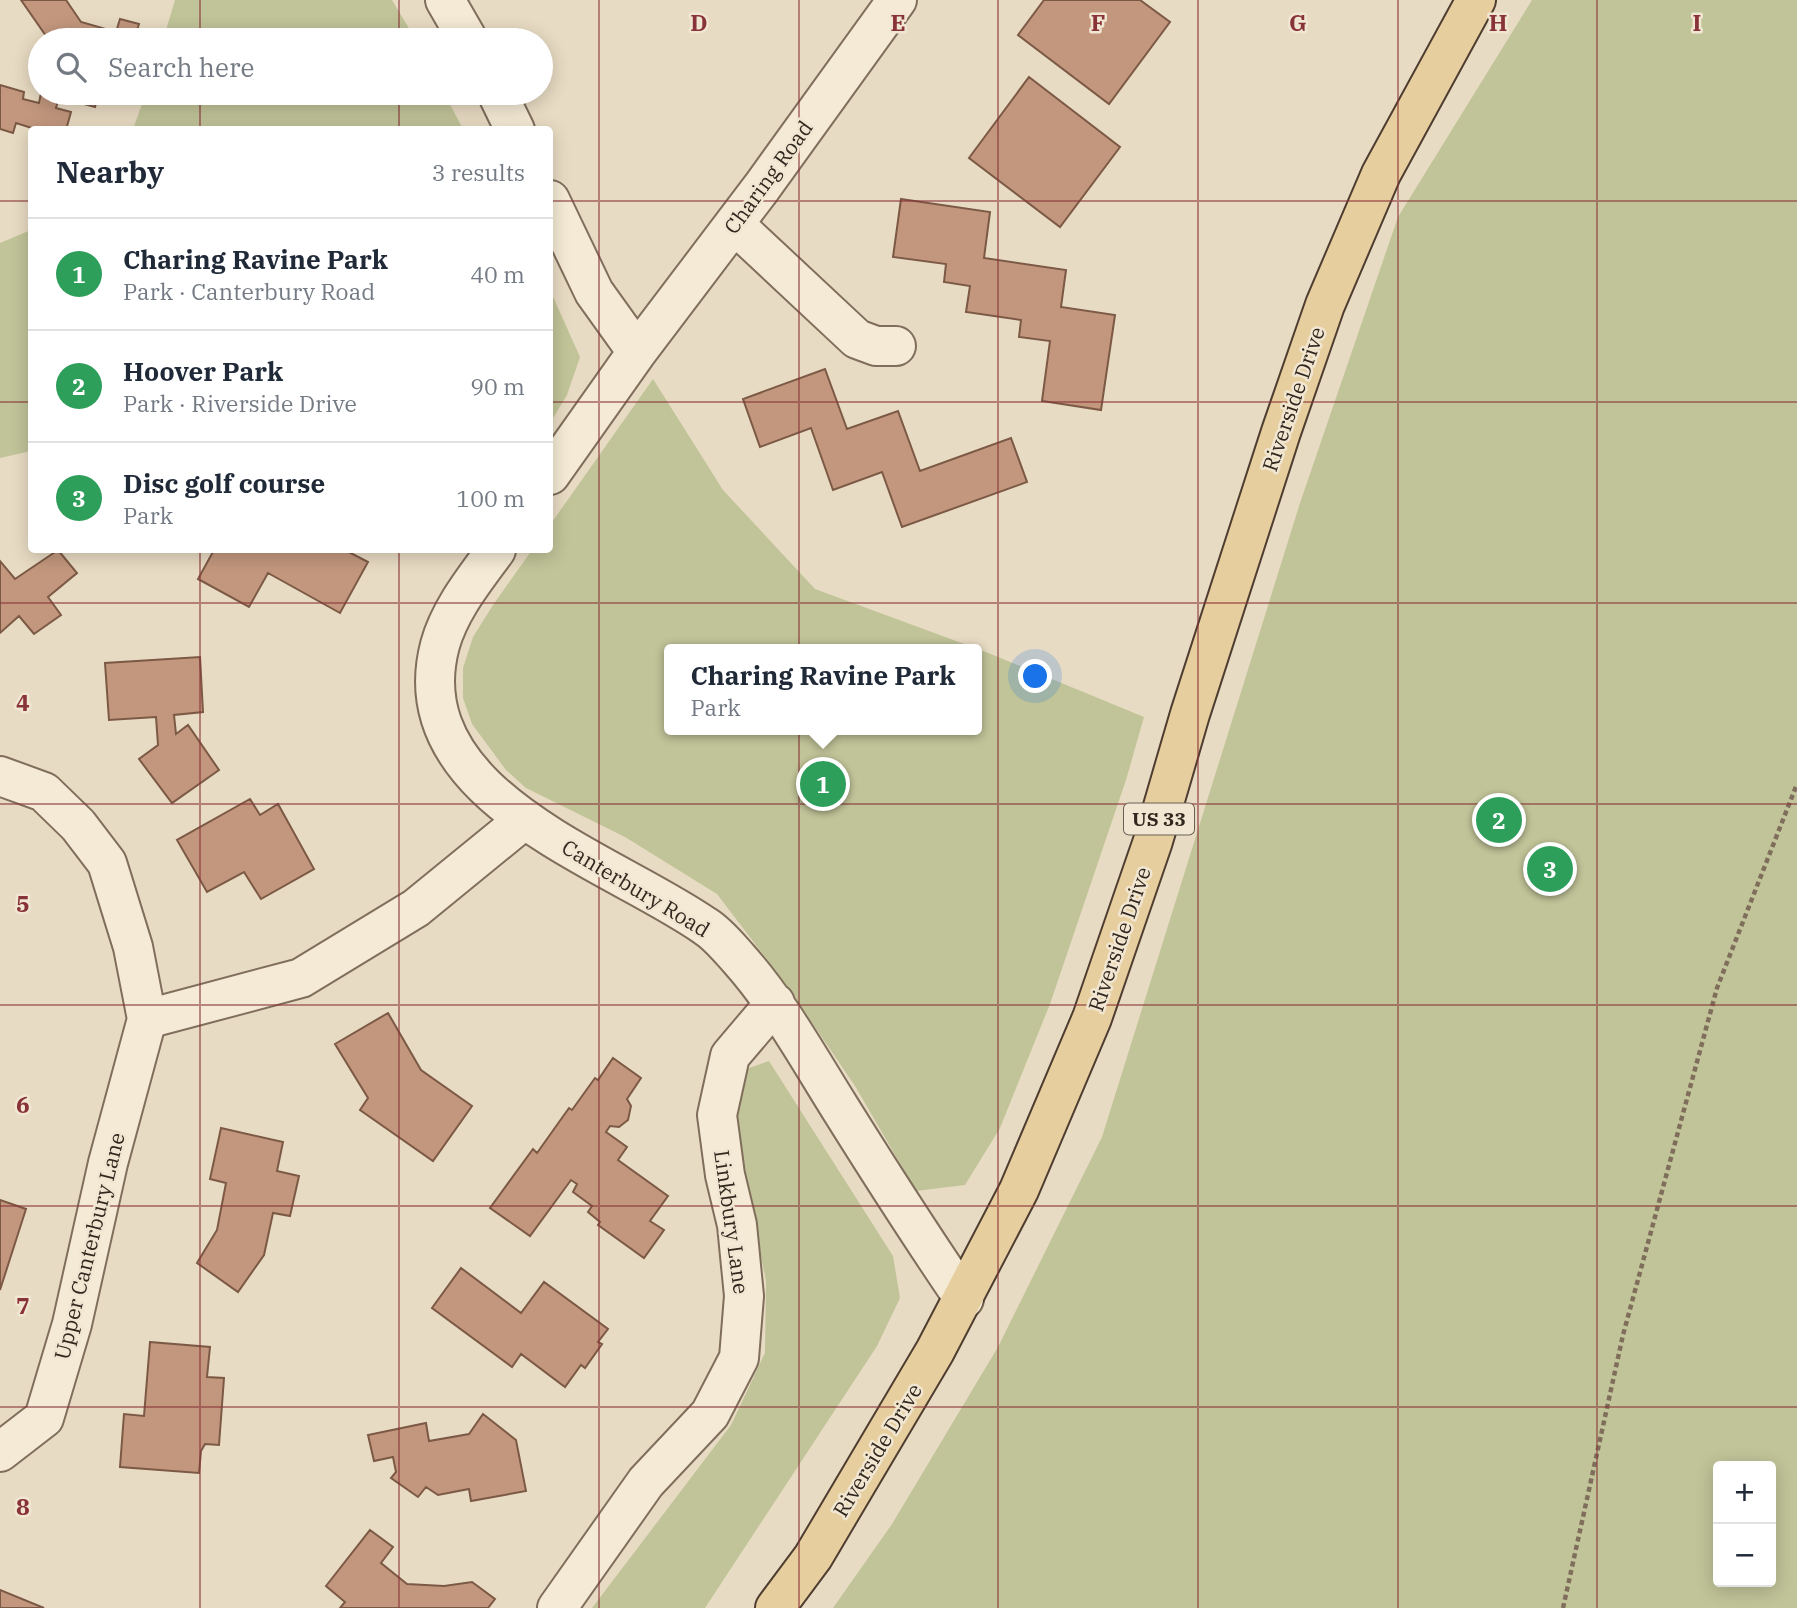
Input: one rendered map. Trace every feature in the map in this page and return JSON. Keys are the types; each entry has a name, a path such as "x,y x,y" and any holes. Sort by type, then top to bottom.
{"main road":[{"name":"Riverside Drive","path":"775,1608 813,1557 964,1299 1019,1190 1092,1018 1153,841 1202,676 1325,305 1381,174 1476,0"}],"street":[{"path":"445,0 461,28"},
{"name":"Charing Road","path":"637,352 897,0"},
{"path":"503,105 513,126"},
{"path":"553,206 594,292 637,352 553,471"},
{"path":"734,224 857,339 876,346 896,346"},
{"name":"Canterbury Road","path":"494,553 462,596 441,643 436,669 436,695 442,723 454,748 471,772 490,790 545,834 708,927 739,960 775,1003 903,1209 964,1299"},
{"path":"0,776 44,792 78,825 107,863 133,947 147,1019 301,978 416,908 525,819"},
{"name":"Linkbury Lane","path":"557,1608 646,1482 710,1414 739,1358 744,1296 737,1225 725,1175 717,1115 730,1056 775,1003"},
{"name":"Upper Canterbury Lane","path":"0,1452 44,1418 72,1324 108,1163 147,1019"}],"path":[{"path":"1563,1608 1623,1335 1717,988 1797,784"}],"green space":[{"path":"175,0 392,0 409,28 167,28"},
{"path":"1532,0 1797,0 1797,1608 833,1608 892,1524 998,1347 1102,1137 1300,503 1398,217"},
{"path":"142,105 450,105 461,126 134,126"},
{"path":"28,231 28,452 0,458 0,243"},
{"path":"553,297 580,357 567,395 553,418"},
{"path":"653,379 723,490 815,589 964,644 664,644 664,735 982,735 982,651 1144,717 1126,780 1050,1004 1000,1128 965,1185 916,1191 855,1086 787,986 717,894 625,837 526,788 506,770 472,724 463,698 463,668 473,637 530,553 553,553 553,521"},
{"path":"769,1061 893,1256 900,1298 877,1346 705,1608 592,1608 731,1425 765,1353 766,1281 735,1131 737,1092 749,1068"}],"building":[{"path":"21,0 66,0 81,22 102,28 40,28"},
{"path":"1044,0 1140,0 1170,22 1109,104 1018,35"},
{"path":"120,19 139,24 138,28 117,28"},
{"path":"1029,77 1120,147 1060,227 969,158"},
{"path":"0,85 24,92 23,99 28,100 28,105 57,105 56,108 71,112 67,126 28,127 16,123 13,133 0,129"},
{"path":"901,199 990,212 984,258 1066,270 1061,307 1115,315 1101,410 1042,401 1050,341 1019,337 1021,320 966,312 970,286 944,282 946,264 893,257"},
{"path":"825,369 847,429 898,411 920,471 1011,438 1027,482 902,527 882,472 833,490 811,428 760,447 743,399"},
{"path":"54,553 60,553 77,573 48,597 61,615 34,634 19,616 0,633 0,561 15,579"},
{"path":"212,553 351,553 368,562 340,613 268,573 249,607 198,579"},
{"path":"200,657 203,712 174,715 176,734 188,725 219,770 172,803 139,759 158,745 156,717 109,720 105,663"},
{"path":"250,799 260,815 278,804 314,869 261,899 244,872 207,892 177,840"},
{"path":"388,1013 421,1070 472,1106 433,1161 360,1110 368,1098 335,1044"},
{"path":"613,1058 641,1078 627,1099 631,1106 628,1120 619,1127 610,1126 606,1132 627,1147 618,1160 668,1196 650,1221 664,1230 644,1258 598,1225 600,1222 588,1212 592,1206 573,1192 577,1184 571,1180 530,1236 490,1208 533,1149 537,1153 569,1108 572,1110"},
{"path":"221,1128 283,1142 277,1171 299,1176 290,1216 273,1213 264,1255 238,1292 197,1263 217,1230 226,1183 210,1179"},
{"path":"0,1200 26,1209 0,1290"},
{"path":"461,1268 521,1313 544,1282 608,1329 598,1342 602,1344 585,1368 581,1365 565,1387 521,1354 512,1367 432,1308"},
{"path":"150,1342 210,1347 207,1377 224,1378 219,1445 205,1444 201,1451 199,1473 120,1467 124,1414 144,1416"},
{"path":"483,1414 516,1440 526,1491 471,1501 469,1489 438,1495 426,1487 418,1497 391,1478 396,1472 393,1457 374,1461 368,1435 426,1423 429,1441 469,1434"},
{"path":"370,1530 393,1547 381,1563 407,1584 444,1586 472,1582 495,1599 488,1608 340,1608 345,1602 326,1586"},
{"path":"0,1590 44,1608 0,1608"}],"place":[{"name":"Charing Ravine Park","path":"823,784"},
{"name":"Hoover Park","path":"1499,820"},
{"name":"Disc golf course","path":"1550,869"}]}
